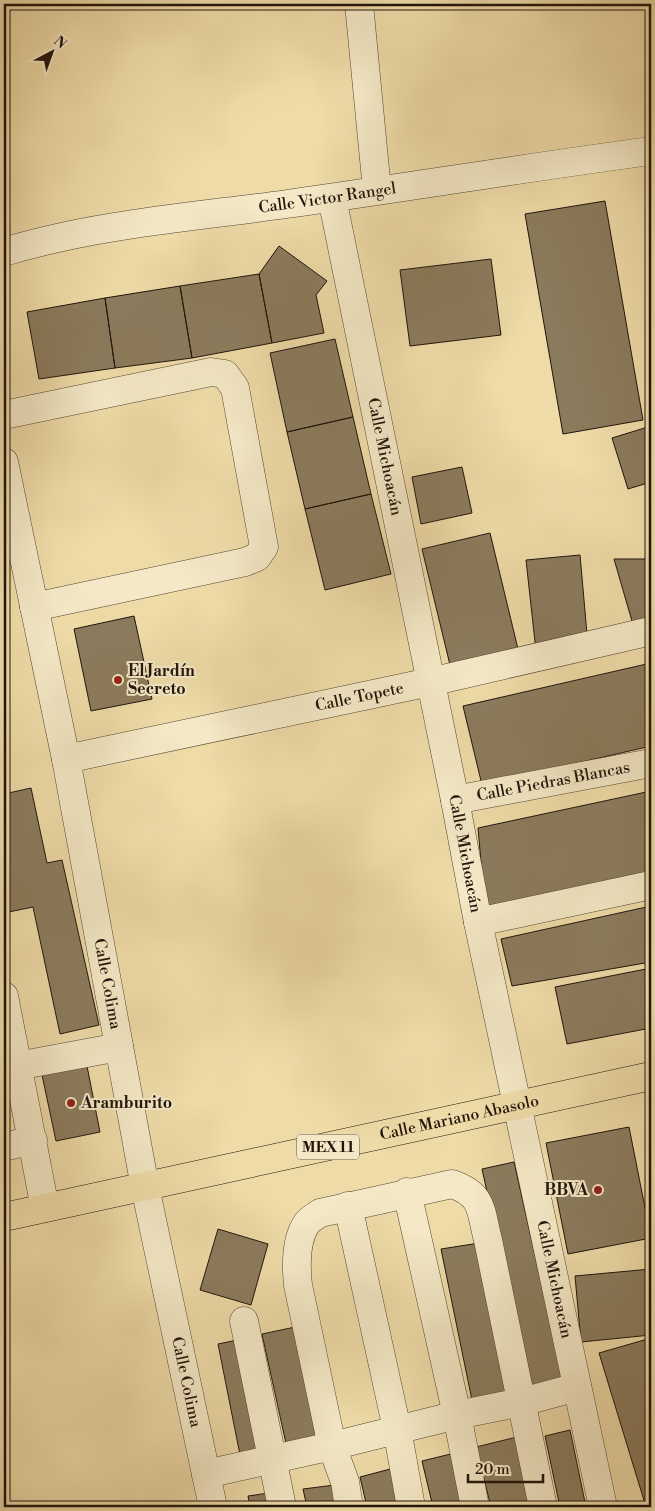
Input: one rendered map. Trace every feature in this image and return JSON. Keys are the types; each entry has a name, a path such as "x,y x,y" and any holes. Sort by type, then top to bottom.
{"main road":[{"name":"Calle Mariano Abasolo","path":"4,1217 651,1076"}],"street":[{"path":"359,4 377,190"},
{"name":"Calle Victor Rangel","path":"4,252 46,239 89,230 332,198 511,169 651,150"},
{"name":"Calle Michoacán","path":"332,198 455,800 478,922 603,1507"},
{"path":"4,415 211,372 225,374 236,388 264,547 258,557 245,562 34,607"},
{"name":"Calle Colima","path":"4,462 66,759 145,1187 213,1507"},
{"name":"Calle Topete","path":"66,759 430,682 651,632"},
{"name":"Calle Piedras Blancas","path":"455,800 651,763"},
{"path":"478,922 651,886"},
{"path":"4,996 45,1208"},
{"path":"17,1066 119,1047"},
{"path":"4,1147 33,1140"},
{"path":"349,1507 345,1482 332,1446 298,1285 295,1263 308,1222 320,1213 407,1192 452,1184 469,1190 477,1198 543,1507"},
{"path":"407,1192 457,1415 475,1507"},
{"path":"348,1206 397,1429 411,1507"},
{"path":"244,1321 282,1507"},
{"path":"206,1474 332,1446 457,1415 522,1402 577,1386"}],"building":[{"path":"605,201 643,420 563,434 525,214"},
{"path":"279,246 327,281 316,295 324,333 272,343 259,274"},
{"path":"491,259 501,335 410,346 400,270"},
{"path":"259,274 272,343 192,358 180,286"},
{"path":"180,286 192,358 115,368 105,298"},
{"path":"105,298 115,368 39,379 27,312"},
{"path":"335,339 353,417 287,432 270,353"},
{"path":"353,417 371,494 305,509 287,432"},
{"path":"651,426 651,482 628,489 612,438"},
{"path":"462,467 472,513 421,524 412,477"},
{"path":"371,494 391,574 325,590 305,509"},
{"path":"490,533 518,649 450,665 422,549"},
{"path":"580,555 587,634 536,651 526,560"},
{"path":"614,559 651,559 651,623 634,628"},
{"path":"134,616 152,699 91,711 74,629"},
{"path":"651,663 651,746 482,785 463,706"},
{"path":"31,788 47,863 62,860 99,1025 60,1034 33,907 4,913 4,794"},
{"path":"651,791 651,872 485,907 478,828"},
{"path":"651,906 651,962 512,986 501,939"},
{"path":"651,968 651,1028 567,1044 555,987"},
{"name":"Aramburito","path":"87,1066 100,1132 56,1141 42,1075"},
{"name":"BBVA","path":"629,1127 651,1238 568,1254 546,1143"},
{"path":"514,1162 565,1389 532,1396 482,1169"},
{"path":"218,1229 268,1244 251,1305 200,1290"},
{"path":"486,1242 519,1401 474,1410 441,1249"},
{"path":"651,1269 651,1335 581,1342 575,1276"},
{"path":"300,1326 325,1440 287,1448 262,1334"},
{"path":"247,1338 272,1459 242,1465 218,1344"},
{"path":"651,1338 651,1507 646,1507 599,1353"},
{"path":"570,1430 586,1507 560,1507 545,1436"},
{"path":"517,1437 537,1507 491,1507 476,1447"},
{"path":"459,1452 472,1507 433,1507 422,1461"},
{"path":"394,1468 404,1507 367,1507 360,1477"},
{"path":"343,1484 348,1507 307,1507 303,1489"},
{"path":"276,1492 278,1507 250,1507 248,1496"}],"place":[{"name":"El Jardín Secreto","path":"118,680"},
{"name":"Aramburito","path":"71,1103"},
{"name":"BBVA","path":"598,1190"}]}
